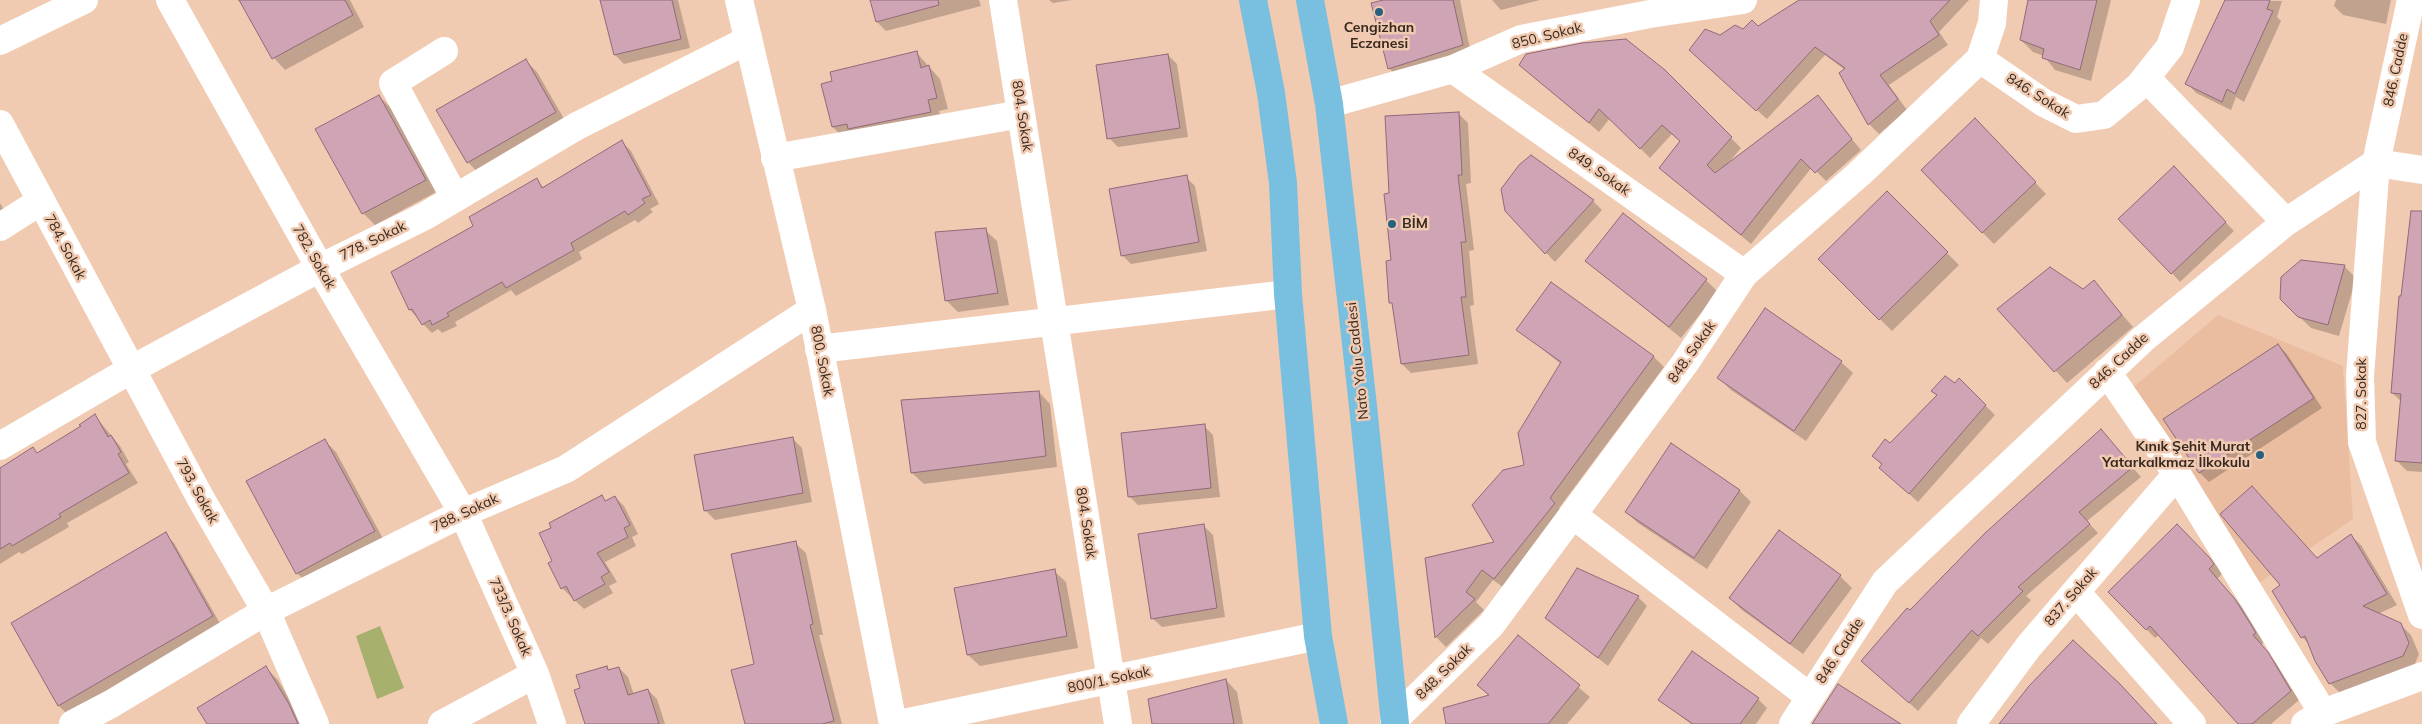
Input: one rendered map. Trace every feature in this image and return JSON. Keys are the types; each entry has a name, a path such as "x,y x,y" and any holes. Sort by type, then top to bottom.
{"main road":[{"path":"1253,0 1271,93 1283,183 1288,294 1318,636 1334,724"},
{"name":"Nato Yolu Caddesi","path":"1310,0 1329,104 1363,406 1395,722"}],"street":[{"path":"0,41 84,0"},
{"name":"782. Sokak","path":"170,0 320,268 463,513"},
{"name":"800. Sokak","path":"738,0 812,310 893,724"},
{"name":"804. Sokak","path":"1003,0 1118,724"},
{"name":"850. Sokak","path":"1329,104 1453,69 1522,39 1650,14 1744,0"},
{"name":"848. Sokak","path":"1395,722 1491,625 1685,364 1744,274 1859,174 1980,59 1992,23 1994,0"},
{"name":"846. Sokak","path":"1980,59 2044,103 2076,119 2104,115 2146,78 2170,47 2186,0"},
{"name":"846. Cadde","path":"1793,724 1884,582 2143,339 2286,222 2376,163 2411,0"},
{"name":"778. Sokak","path":"0,446 132,369 320,268 425,216 577,126 748,40"},
{"path":"444,51 393,83 455,198"},
{"name":"849. Sokak","path":"1453,69 1744,274"},
{"path":"2146,78 2286,222"},
{"path":"775,158 1021,114"},
{"name":"784. Sokak","path":"0,124 132,369"},
{"path":"2376,163 2422,170"},
{"name":"827. Sokak","path":"2376,163 2360,376 2362,442 2422,616"},
{"path":"0,227 41,201"},
{"path":"819,349 1288,294"},
{"name":"788. Sokak","path":"73,724 111,704 266,611 463,513 566,469 812,310"},
{"name":"793. Sokak","path":"132,369 201,500 266,611 315,724"},
{"path":"2107,372 2177,474 2314,718 2422,676"},
{"name":"837. Sokak","path":"1971,724 2029,646 2177,474"},
{"name":"733/3. Sokak","path":"463,513 535,674 552,724"},
{"path":"1573,515 1810,697"},
{"path":"2076,592 2192,724"},
{"name":"800/1. Sokak","path":"899,724 1318,636"},
{"path":"442,724 535,674"}],"shaded area":[{"name":"Kınık Şehit Murat Yatarkalkmaz İlkokulu","path":"2218,315 2343,366 2353,519 2256,585 2129,391"}],"green space":[{"path":"380,626 404,688 377,699 356,636"}],"building":[{"path":"239,0 345,0 353,15 272,59"},
{"path":"600,0 672,0 681,39 614,55"},
{"path":"870,0 938,0 939,5 876,22"},
{"path":"1383,0 1453,0 1463,45 1388,69 1371,3"},
{"path":"1799,0 1950,0 1930,21 1939,35 1880,75 1898,99 1868,125 1839,73 1845,68 1815,47 1756,111 1689,50 1705,29 1720,35 1735,25 1743,29 1752,20 1758,26"},
{"path":"2028,0 2097,0 2080,70 2042,58 2044,49 2020,40"},
{"path":"2225,0 2270,0 2267,9 2273,11 2235,94 2227,89 2222,102 2185,84"},
{"path":"1626,39 1665,70 1732,137 1707,165 1715,173 1818,95 1852,139 1815,173 1801,159 1741,235 1659,168 1680,141 1662,125 1640,149 1599,109 1589,123 1519,65 1526,54 1582,43"},
{"path":"917,51 921,68 929,65 937,98 928,100 931,112 848,129 847,124 832,127 821,84 832,81 830,72"},
{"path":"1168,54 1180,128 1107,139 1096,65"},
{"path":"526,59 556,112 467,163 436,110"},
{"path":"379,95 426,180 362,214 315,129"},
{"path":"1459,112 1462,175 1458,175 1466,242 1461,242 1466,297 1461,297 1469,355 1401,364 1392,303 1389,303 1386,261 1391,260 1384,194 1389,193 1385,116"},
{"path":"1975,118 2036,182 1982,233 1921,170"},
{"path":"622,140 651,195 642,199 645,203 628,215 625,211 571,243 574,250 506,288 502,282 447,313 449,316 432,325 430,320 422,325 412,309 409,310 391,272 473,226 469,217 537,178 542,188"},
{"path":"1531,155 1594,200 1545,254 1505,211 1501,189 1519,165"},
{"path":"2174,166 2226,222 2171,274 2118,219"},
{"path":"1187,175 1199,242 1121,256 1109,189"},
{"path":"1887,191 1948,252 1879,320 1818,259"},
{"path":"2411,211 2422,211 2422,463 2395,461 2401,394 2391,393 2399,296 2401,296"},
{"path":"1623,213 1707,279 1669,327 1585,261"},
{"path":"986,228 998,293 945,301 935,232"},
{"path":"2301,260 2345,265 2328,325 2298,317 2280,299 2281,277"},
{"path":"2050,267 2083,289 2094,280 2122,315 2054,372 1997,309"},
{"path":"1551,282 1654,356 1550,498 1555,503 1494,579 1482,570 1466,592 1475,599 1435,638 1425,558 1494,542 1472,505 1503,470 1524,465 1518,433 1561,362 1516,330"},
{"path":"1765,308 1842,361 1794,431 1717,378"},
{"path":"2278,344 2314,398 2199,473 2163,419"},
{"path":"1945,376 1955,383 1959,378 1986,405 1909,494 1879,468 1882,464 1872,456 1885,439 1890,443 1937,395 1931,391"},
{"path":"1039,391 1046,456 911,473 901,400"},
{"path":"95,414 108,437 111,435 121,452 118,454 129,473 59,514 61,517 12,546 10,543 0,549 0,468 33,447 37,453 81,426 79,425"},
{"path":"1205,424 1211,488 1128,497 1121,433"},
{"path":"2101,429 2133,467 2079,512 2090,524 2018,587 2023,591 1978,636 1972,630 1909,703 1861,661 1907,608 1910,610 1985,533"},
{"path":"793,437 803,493 704,511 694,455"},
{"path":"325,439 375,531 296,574 246,481"},
{"path":"1671,443 1740,490 1694,558 1625,512"},
{"path":"2252,486 2317,558 2351,534 2387,594 2363,606 2401,623 2409,643 2403,656 2329,684 2315,661 2305,636 2301,638 2272,591 2280,585 2220,514"},
{"path":"602,495 605,501 615,496 630,525 624,528 628,537 597,553 609,572 601,577 605,584 574,601 566,586 561,589 548,563 552,561 539,533 551,528 549,523"},
{"path":"1204,524 1217,608 1151,619 1138,534"},
{"path":"2177,524 2210,558 2214,564 2209,569 2235,599 2256,633 2253,635 2268,652 2291,691 2252,724 2238,724 2150,626 2146,630 2108,592"},
{"path":"1779,530 1841,575 1790,644 1729,598"},
{"path":"166,532 213,616 58,706 11,623"},
{"path":"796,541 813,624 810,625 834,721 822,724 745,724 731,670 754,664 731,554"},
{"path":"1577,568 1639,596 1598,658 1545,618"},
{"path":"1055,569 1067,636 967,655 954,588"},
{"path":"1518,635 1580,685 1548,724 1446,724 1443,708 1489,695 1477,685"},
{"path":"2073,640 2120,684 2157,724 1999,724 2029,686"},
{"path":"1692,651 1759,698 1740,724 1693,724 1658,700"},
{"path":"266,666 289,704 298,724 207,724 197,708"},
{"path":"607,666 608,670 619,667 628,695 648,689 659,724 585,724 574,690 580,688 576,675"},
{"path":"1226,679 1234,724 1152,724 1148,699"},
{"path":"1838,684 1901,724 1812,724"}],"place":[{"name":"Cengizhan Eczanesi","path":"1379,12"},
{"name":"BİM","path":"1392,224"},
{"name":"Kınık Şehit Murat Yatarkalkmaz İlkokulu","path":"2260,455"}]}
